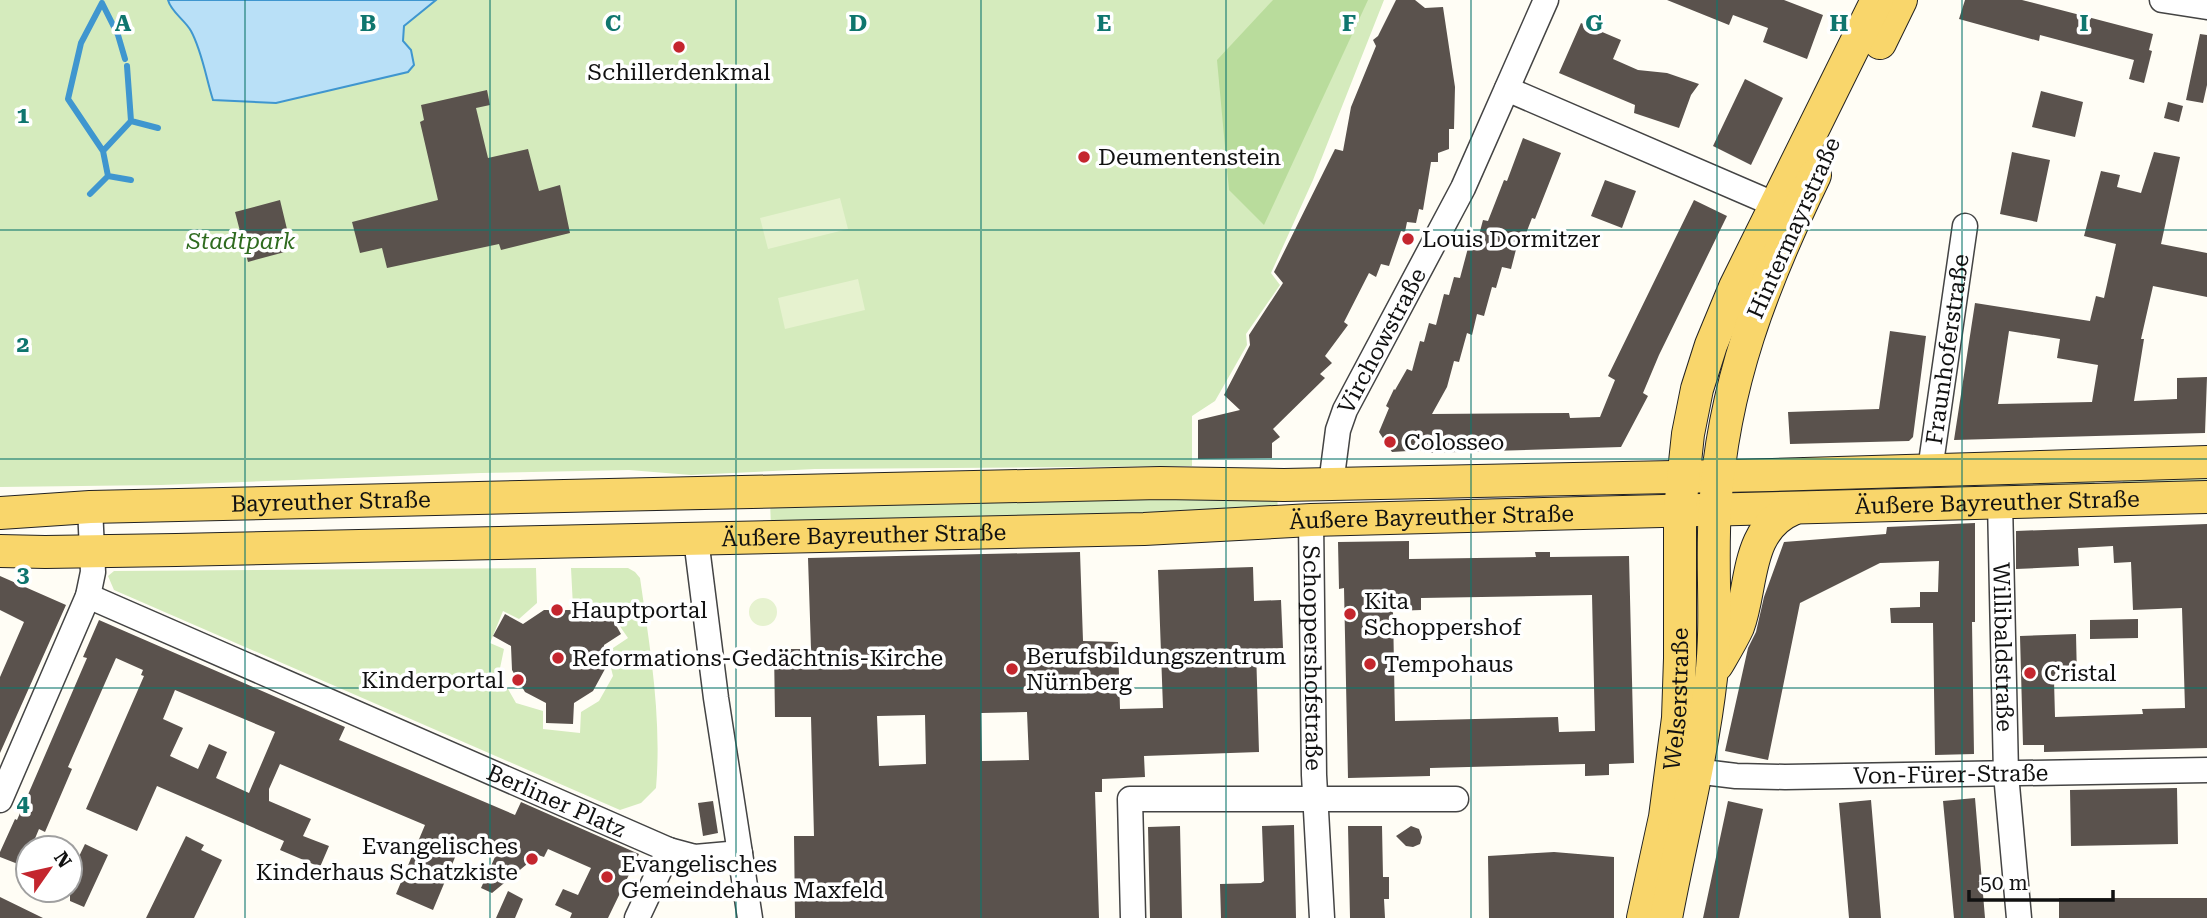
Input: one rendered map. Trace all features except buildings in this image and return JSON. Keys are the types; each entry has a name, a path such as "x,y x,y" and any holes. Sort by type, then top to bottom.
{"main road":[{"name":"Hintermayrstraße","path":"1683,476 1692,413 1711,345 1735,287 1877,0"},
{"name":"Hintermayrstraße","path":"1715,509 1718,475 1737,371 1767,279 1901,0"},
{"name":"Äußere Bayreuther Straße","path":"676,494 1160,483 1331,484 2207,462"},
{"path":"2114,499 2109,488 2109,477 2121,464"},
{"name":"Welserstraße","path":"1643,918 1665,817 1678,718 1681,658 1680,509 1683,476"},
{"path":"676,494 696,538"},
{"name":"Bayreuther Straße","path":"0,513 90,507 676,494"},
{"name":"Äußere Bayreuther Straße","path":"657,539 1143,529 1311,520 2207,497"},
{"name":"Welserstraße","path":"1666,918 1712,676 1716,617 1715,509"},
{"path":"1712,676 1738,625 1750,571 1760,542 1772,524 1793,509"},
{"name":"Bayreuther Straße","path":"0,551 93,552 657,539"}],"street":[{"name":"Virchowstraße","path":"1331,484 1338,429 1345,410 1463,188 1546,0"},
{"path":"2162,0 2207,7"},
{"path":"1507,89 1776,205"},
{"name":"Fraunhoferstraße","path":"1930,470 1965,226"},
{"name":"Willibaldstraße","path":"2000,502 2006,774 2020,918"},
{"path":"0,800 92,583 90,507"},
{"name":"Schoppershofstraße","path":"1311,520 1314,775 1322,918"},
{"path":"696,538 750,918"},
{"name":"Berliner Platz","path":"88,596 670,849 695,857 740,853"},
{"name":"Von-Fürer-Straße","path":"1695,771 1736,776 2207,770"},
{"path":"1133,918 1130,799 1316,798"},
{"name":"Schoppershofstraße","path":"1316,798 1456,799"},
{"path":"637,918 670,849"}],"green space":[{"name":"Stadtpark","path":"0,0 1384,0 1313,180 1271,273 1280,285 1246,334 1247,345 1215,401 1192,416 1192,466 815,469 691,475 629,470 161,485 0,487"},
{"path":"1273,0 1368,0 1264,225 1229,190 1217,60"},
{"path":"840,198 848,229 768,249 760,218"},
{"path":"858,279 865,310 785,329 778,298"},
{"path":"2207,470 2207,487 2120,485 2124,480"},
{"path":"2094,482 2098,486 1757,499 1759,491"},
{"path":"1277,494 1278,511 771,528 770,501"},
{"path":"536,568 537,603 519,619 503,611 490,643 504,649 499,673 516,703 543,711 543,729 580,733 581,712 599,701 613,676 607,652 628,638 608,609 592,618 573,607 571,568 628,568 640,578 654,683 657,735 656,788 641,803 620,810 114,590 108,576 114,571"},
{"path":"763,598 773,602 777,612 773,622 763,626 753,622 749,612 753,602"}],"water":[{"path":"168,0 436,0 404,26 403,41 411,50 414,65 408,72 276,103 213,100 195,39"}],"waterway":[{"path":"108,176 103,151 68,99 81,43 102,3 118,35 125,59"},
{"path":"103,151 131,121 127,66"},
{"path":"131,121 158,128"},
{"path":"108,176 131,180"},
{"path":"90,194 108,176"}],"place":[{"name":"Schillerdenkmal","path":"679,47"},
{"name":"Deumentenstein","path":"1084,157"},
{"name":"Louis Dormitzer","path":"1408,239"},
{"name":"Colosseo","path":"1390,442"},
{"name":"Hauptportal","path":"557,610"},
{"name":"Kita Schoppershof","path":"1350,614"},
{"name":"Reformations-Gedächtnis-Kirche","path":"558,658"},
{"name":"Tempohaus","path":"1370,664"},
{"name":"Berufsbildungszentrum Nürnberg","path":"1012,669"},
{"name":"Cristal","path":"2030,673"},
{"name":"Kinderportal","path":"518,680"},
{"name":"Evangelisches Kinderhaus Schatzkiste","path":"532,859"},
{"name":"Evangelisches Gemeindehaus Maxfeld","path":"607,877"}]}
